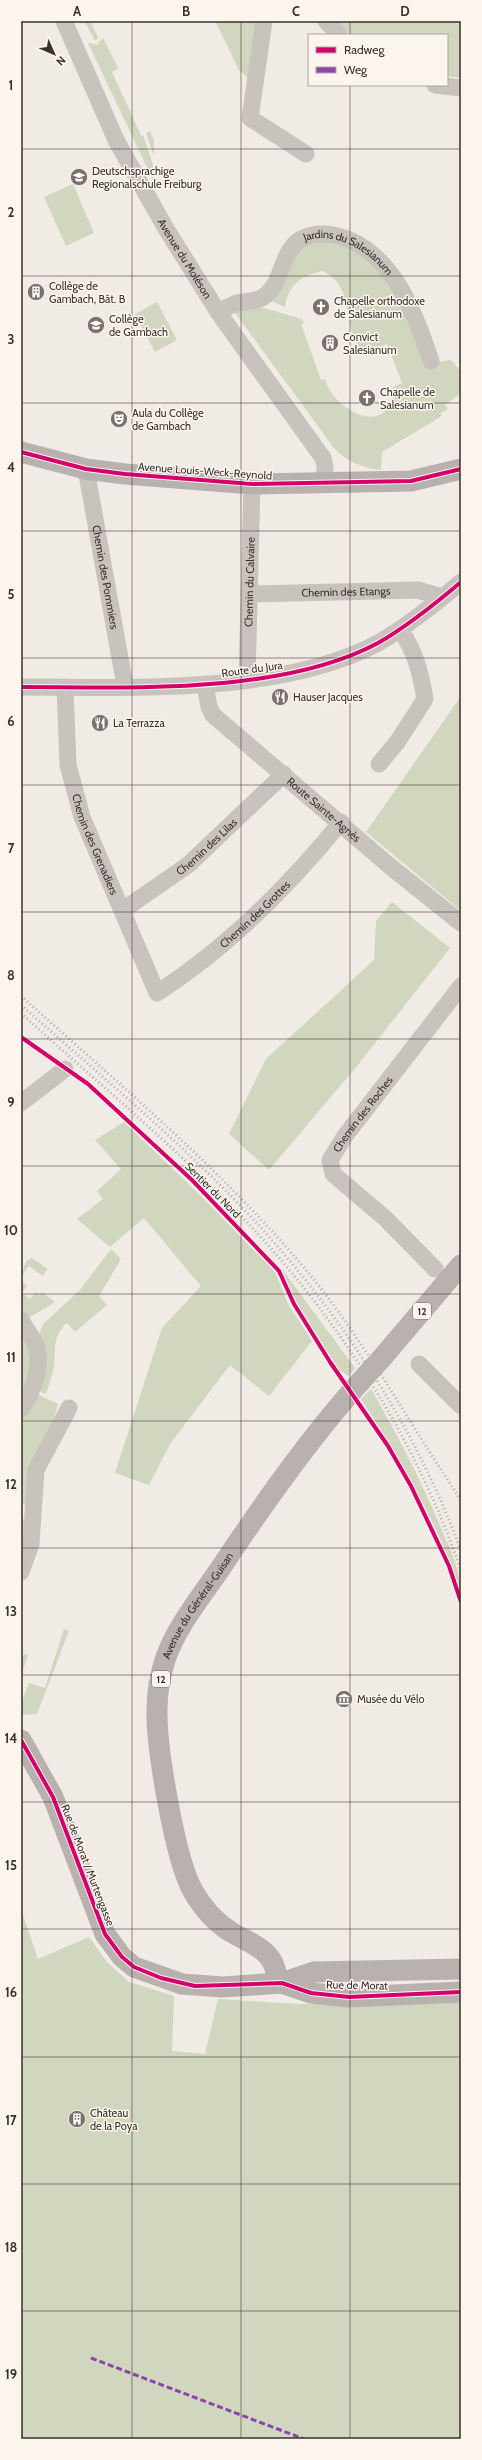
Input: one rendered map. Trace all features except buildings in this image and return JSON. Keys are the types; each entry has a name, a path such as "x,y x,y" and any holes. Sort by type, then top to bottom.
{"main road":[{"name":"Avenue Louis-Weck-Reynold","path":"21,452 86,468 155,478 252,484 411,481 461,469"},
{"name":"Avenue du Général-Guisan","path":"279,1983 277,1970 270,1957 253,1942 231,1932 213,1918 192,1889 182,1861 166,1785 159,1739 157,1711 158,1691 168,1654 177,1635 202,1595 265,1502 361,1381 381,1359 452,1272"},
{"name":"Rue de Morat / Murtengasse","path":"21,1740 53,1797 98,1919 112,1946 134,1968 182,1984"},
{"name":"Rue de Morat","path":"182,1984 222,1987 279,1983 314,1972 461,1969"},
{"path":"279,1983 461,1980"},
{"name":"Rue de Morat","path":"279,1983 311,1993 349,1997 461,1992"}],"street":[{"name":"Avenue du Moléson","path":"64,21 116,140 162,222 218,312 322,458 325,467 324,483"},
{"path":"264,21 250,118 306,154"},
{"path":"326,21 338,34"},
{"path":"444,86 461,88"},
{"name":"Jardins du Salesianum","path":"218,312 238,303 254,301 266,296 278,279 286,255 293,246 302,239 324,234 340,236 355,242 372,253 388,272 414,313 431,361"},
{"name":"Chemin des Pommiers","path":"86,468 125,686"},
{"name":"Chemin du Calvaire","path":"247,680 252,484"},
{"name":"Route du Jura","path":"21,687 205,684 247,680 306,670 347,657 400,630 461,582"},
{"name":"Chemin des Etangs","path":"249,594 418,590 442,598"},
{"path":"379,764 398,741 425,699 422,678 410,643 400,630"},
{"name":"Route Sainte-Agnès","path":"205,684 209,707 213,715 341,822 391,867 461,923"},
{"name":"Chemin des Grenadiers","path":"65,687 68,765 82,817 123,910 157,993"},
{"name":"Chemin des Lilas","path":"123,910 188,865 284,774"},
{"name":"Chemin des Grottes","path":"157,993 194,969 268,902 341,822"},
{"name":"Chemin des Roches","path":"452,1272 332,1174 330,1160 345,1136 461,986"},
{"path":"21,1103 65,1069"},
{"path":"21,1320 35,1342 38,1357 35,1381 30,1396 21,1409"},
{"path":"419,1364 461,1406"},
{"path":"21,1572 31,1544 36,1470 69,1408"},
{"path":"21,1507 32,1522"}],"green space":[{"path":"90,21 98,37 95,41 85,22"},
{"path":"215,21 262,21 248,78 239,70"},
{"path":"335,21 461,21 461,78 448,76 448,34 349,34"},
{"path":"103,38 118,68 112,72 141,136 143,135 153,165 153,180 88,43 97,45"},
{"path":"150,131 154,140 154,156 146,133"},
{"path":"73,184 94,233 66,246 44,197"},
{"path":"318,239 362,252 394,288 425,364 451,360 461,372 461,393 445,405 448,409 441,413 442,416 382,452 381,470 355,464 334,448 233,310 257,306 302,319 304,323 301,324 321,380 325,379 330,391 350,410 361,415 373,417 383,413 390,403 393,387 402,383 387,344 365,352 358,345 353,335 341,288 333,278 322,271 302,279 292,287 285,307 269,300 294,250"},
{"path":"157,302 177,340 155,352 135,314"},
{"path":"461,696 461,911 366,832"},
{"path":"392,902 450,948 357,1066 269,1170 229,1134 266,1059 374,960 376,921"},
{"path":"124,1122 205,1200 275,1272 288,1304 312,1341 269,1396 230,1365 170,1444 149,1485 115,1473 162,1328 201,1286 144,1218 110,1247 77,1219 103,1199 97,1191 121,1169 95,1140"},
{"path":"111,1249 121,1259 99,1296 107,1305 75,1332 67,1323 62,1328 57,1338 54,1366 46,1394 41,1392 40,1332 43,1324 80,1290"},
{"path":"32,1258 48,1269 43,1276 29,1266 21,1277 26,1261"},
{"path":"282,1269 355,1368 348,1376 339,1370 294,1298"},
{"path":"21,1281 27,1286 22,1293 30,1299 36,1292 39,1295 42,1292 55,1302 27,1319 21,1307"},
{"path":"21,1327 33,1359 21,1403"},
{"path":"371,1389 408,1457 448,1544 459,1577 461,1594 442,1543 418,1493 361,1399"},
{"path":"39,1395 58,1404 28,1508 21,1502 21,1414"},
{"path":"21,1514 27,1526 21,1557"},
{"path":"64,1629 69,1631 37,1714 21,1715 21,1703 29,1683 45,1688"},
{"path":"26,1654 28,1655 21,1676 21,1656"},
{"path":"21,1909 38,1959 89,1937 107,1962 129,1982 174,1996 172,2051 205,2054 218,1999 297,2004 461,2000 461,2439 21,2439"}],"railway":[{"path":"21,996 174,1133 211,1168 282,1242 315,1281 354,1334 461,1500"},
{"path":"21,1005 146,1115 206,1171 264,1231 295,1267 352,1342 402,1423 424,1464 444,1507 461,1551"},
{"path":"21,1013 143,1121 231,1205 291,1272 322,1311 351,1351 402,1436 444,1525 461,1571"}],"marked path":[{"path":"91,2358 304,2439"}],"cycle path":[{"path":"21,452 86,469 125,474 252,484 411,481 461,469"},
{"path":"21,687 156,687 251,680 297,672 339,660 378,643 411,622 461,582"},
{"name":"Sentier du Nord","path":"21,1037 88,1084 192,1180 279,1271 294,1304 330,1362 388,1446 411,1486 449,1566 461,1602"},
{"path":"21,1740 53,1797 105,1934 122,1957 134,1967 161,1978 195,1986 282,1983 311,1993 349,1997 461,1992"}],"place":[{"name":"Deutschsprachige Regionalschule Freiburg","path":"79,177"},
{"name":"Collège de Gambach, Bât. B","path":"36,292"},
{"name":"Chapelle orthodoxe de Salesianum","path":"321,307"},
{"name":"Collège de Gambach","path":"96,325"},
{"name":"Convict Salesianum","path":"330,343"},
{"name":"Chapelle de Salesianum","path":"367,398"},
{"name":"Aula du Collège de Gambach","path":"119,419"},
{"name":"Hauser Jacques","path":"280,697"},
{"name":"La Terrazza","path":"100,723"},
{"name":"Musée du Vélo","path":"344,1699"},
{"name":"Château de la Poya","path":"77,2119"}]}
